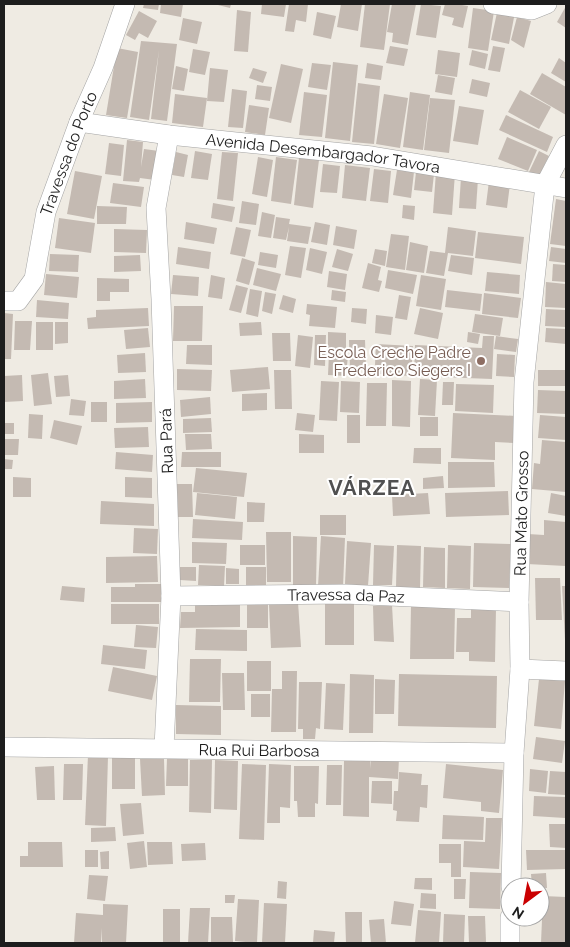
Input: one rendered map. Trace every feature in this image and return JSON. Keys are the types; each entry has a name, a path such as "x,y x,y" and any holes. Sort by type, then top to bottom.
{"street":[{"name":"Travessa do Porto","path":"11,301 34,279 46,212 80,122 103,68 125,4"},
{"path":"493,4 532,10 546,4"},
{"name":"Avenida Desembargador Tavora","path":"80,122 169,135 372,156 566,188"},
{"name":"Rua Pará","path":"164,748 171,596 162,299 156,208 169,135"},
{"name":"Rua Mato Grosso","path":"511,877 514,753 520,669 519,602 524,382 545,185 566,145"},
{"name":"Travessa da Paz","path":"171,596 345,594 519,602"},
{"path":"520,669 566,671"},
{"name":"Rua Rui Barbosa","path":"4,746 514,753"},
{"path":"510,927 510,943"}],"building":[{"path":"144,4 159,4 158,10 143,8"},
{"path":"161,4 183,4 181,17 160,13"},
{"path":"214,4 231,4 230,8"},
{"path":"262,4 286,4 284,17 261,14"},
{"path":"289,4 308,4 306,22 296,20 294,32 285,31"},
{"path":"341,4 362,4 358,31 337,27"},
{"path":"365,4 390,4 384,50 360,47"},
{"path":"392,4 416,4 408,45 392,42 393,33 387,32"},
{"path":"421,4 441,6 436,38 416,35"},
{"path":"445,4 468,6 463,28 452,25 454,18 442,15"},
{"path":"566,6 566,28 557,22"},
{"path":"473,8 494,11 488,51 468,48"},
{"path":"498,8 515,12 509,44 491,40"},
{"path":"237,10 251,12 248,52 234,51"},
{"path":"139,11 157,21 148,38 139,33 135,40 126,35"},
{"path":"317,12 336,16 331,39 313,35"},
{"path":"517,17 531,21 524,48 511,40"},
{"path":"183,18 202,22 197,44 179,40"},
{"path":"141,41 177,44 167,121 151,119 159,50 149,120 130,117"},
{"path":"390,46 408,49 404,66 386,63"},
{"path":"493,46 505,48 500,72 488,70"},
{"path":"117,48 138,52 127,118 106,115"},
{"path":"193,49 210,52 205,75 189,72"},
{"path":"438,50 460,53 457,77 435,74"},
{"path":"472,50 488,54 485,69 469,65"},
{"path":"559,58 566,63 566,82 551,73"},
{"path":"333,62 358,65 350,141 325,138"},
{"path":"312,63 331,65 327,90 308,87"},
{"path":"367,63 383,66 381,80 365,78"},
{"path":"281,64 303,69 291,123 269,118"},
{"path":"176,66 188,69 184,91 172,89"},
{"path":"210,68 228,70 224,102 207,101"},
{"path":"253,68 267,72 263,83 249,78"},
{"path":"542,73 566,87 566,115 530,94"},
{"path":"438,75 455,78 452,95 435,92"},
{"path":"472,79 490,83 487,97 469,93"},
{"path":"358,83 380,86 374,144 352,142"},
{"path":"257,85 272,87 270,101 255,99"},
{"path":"232,89 247,91 243,128 228,127"},
{"path":"520,90 551,107 539,129 508,112"},
{"path":"304,92 327,95 322,137 299,135"},
{"path":"410,92 430,95 423,150 403,147"},
{"path":"175,94 207,98 203,127 172,123"},
{"path":"384,94 408,98 400,148 376,144"},
{"path":"430,98 455,100 449,153 424,150"},
{"path":"249,105 269,108 265,135 245,132"},
{"path":"459,106 484,110 478,145 453,141"},
{"path":"506,115 553,137 547,152 499,130"},
{"path":"507,137 537,150 528,171 498,159"},
{"path":"127,140 143,142 141,167 144,149 159,151 155,180 140,178 139,182 123,181"},
{"path":"109,143 124,145 121,176 105,174"},
{"path":"195,151 212,154 208,180 191,178"},
{"path":"539,151 549,156 539,176 529,172"},
{"path":"176,152 188,155 184,177 172,175"},
{"path":"222,152 238,153 233,201 217,199"},
{"path":"258,157 273,160 267,197 252,194"},
{"path":"276,157 297,160 291,204 271,201"},
{"path":"299,158 319,160 313,208 294,205"},
{"path":"323,164 340,166 337,193 320,192"},
{"path":"345,165 370,168 366,201 342,198"},
{"path":"374,169 391,171 388,203 370,201"},
{"path":"397,170 414,172 411,198 393,195"},
{"path":"75,171 102,176 94,219 67,214"},
{"path":"416,172 434,174 432,192 414,190"},
{"path":"436,172 455,173 452,215 433,213"},
{"path":"461,177 478,178 476,209 459,208"},
{"path":"489,181 510,184 507,208 486,205"},
{"path":"113,183 144,187 141,207 110,203"},
{"path":"556,199 566,201 566,246 550,244"},
{"path":"242,201 259,204 256,225 239,223"},
{"path":"213,203 235,207 232,222 211,218"},
{"path":"403,205 415,206 414,220 402,218"},
{"path":"97,206 127,207 126,224 97,224"},
{"path":"262,212 275,215 271,238 258,236"},
{"path":"276,217 290,219 289,224 311,227 308,244 287,241 289,227 286,240 273,238"},
{"path":"59,218 95,223 91,253 55,248"},
{"path":"186,222 217,228 214,244 184,239"},
{"path":"315,222 330,225 327,245 311,242"},
{"path":"336,226 357,230 354,249 333,245"},
{"path":"236,227 251,230 245,257 230,254"},
{"path":"448,227 476,231 473,256 448,253 444,276 426,273 430,251 445,253"},
{"path":"114,229 147,230 146,253 114,252"},
{"path":"478,232 524,237 521,264 475,258"},
{"path":"391,234 409,236 405,270 386,267"},
{"path":"410,242 428,246 424,273 406,270"},
{"path":"290,246 306,248 301,278 285,275"},
{"path":"178,247 211,252 209,269 176,264"},
{"path":"551,247 566,249 566,263 549,261"},
{"path":"310,248 327,252 322,274 306,270"},
{"path":"337,249 353,254 348,271 332,267"},
{"path":"375,249 387,251 385,266 372,263"},
{"path":"260,252 278,255 276,268 258,265"},
{"path":"50,254 79,255 78,272 49,271"},
{"path":"140,255 141,271 114,272 114,256"},
{"path":"451,255 474,258 472,275 448,271"},
{"path":"242,258 255,262 249,285 236,281"},
{"path":"368,263 381,267 378,280 382,281 379,292 362,288"},
{"path":"553,264 566,265 566,282 552,281"},
{"path":"257,268 281,274 276,291 253,285"},
{"path":"388,270 417,275 413,294 385,288"},
{"path":"329,271 347,274 345,290 327,287"},
{"path":"487,272 520,275 519,294 485,291"},
{"path":"46,274 79,277 77,298 44,295"},
{"path":"173,275 199,277 198,296 171,294"},
{"path":"211,275 225,278 222,299 208,297"},
{"path":"421,275 446,279 441,310 416,306"},
{"path":"97,278 129,279 129,292 110,292 110,301 97,301"},
{"path":"546,282 566,284 566,308 545,307"},
{"path":"236,285 248,288 241,313 229,310"},
{"path":"250,289 262,291 258,317 246,314"},
{"path":"332,290 346,292 345,302 331,300"},
{"path":"447,290 482,294 480,311 445,307"},
{"path":"265,292 276,294 272,314 262,311"},
{"path":"484,293 521,298 518,318 482,314"},
{"path":"283,295 296,299 293,313 279,309"},
{"path":"399,295 411,297 407,320 395,318"},
{"path":"37,300 69,303 68,319 36,317"},
{"path":"307,304 337,307 335,328 309,326 310,315 306,314"},
{"path":"174,306 203,306 202,341 173,341"},
{"path":"148,308 149,326 88,329 87,318 96,317 96,310"},
{"path":"352,308 367,309 366,324 351,322"},
{"path":"420,308 443,313 438,339 414,334"},
{"path":"546,309 566,310 566,327 545,326"},
{"path":"4,313 13,314 11,359 4,359"},
{"path":"475,314 503,318 500,336 472,332"},
{"path":"376,315 393,317 391,335 375,333"},
{"path":"15,321 32,321 30,350 14,350"},
{"path":"36,322 53,322 53,350 36,350"},
{"path":"55,322 68,322 68,343 55,344"},
{"path":"261,322 262,335 240,336 239,323"},
{"path":"148,328 150,347 126,349 124,330"},
{"path":"546,328 566,329 566,344 545,342"},
{"path":"328,332 346,333 346,350 328,350"},
{"path":"468,332 480,334 478,344 467,342"},
{"path":"272,333 290,333 291,361 273,361"},
{"path":"298,335 313,337 310,368 295,366"},
{"path":"315,335 326,335 325,366 314,365"},
{"path":"483,336 494,336 492,379 414,376 415,345 482,348"},
{"path":"496,336 518,339 516,352 494,349"},
{"path":"349,340 365,340 366,369 350,369"},
{"path":"376,344 413,346 411,376 380,374 380,365 375,365"},
{"path":"187,345 212,345 212,365 186,364"},
{"path":"145,353 146,372 118,373 117,355"},
{"path":"329,353 348,355 346,376 328,375"},
{"path":"497,354 515,355 514,377 496,376"},
{"path":"268,367 270,389 232,392 230,370"},
{"path":"177,369 212,370 211,391 177,390"},
{"path":"274,370 291,370 292,409 275,409"},
{"path":"538,370 566,370 566,386 538,386"},
{"path":"48,373 52,404 34,406 31,375"},
{"path":"22,375 23,401 4,402 4,376"},
{"path":"68,375 70,396 56,397 54,376"},
{"path":"145,379 146,398 114,399 114,381"},
{"path":"420,379 437,380 435,416 418,415"},
{"path":"392,380 411,381 410,427 392,426"},
{"path":"321,381 339,382 337,421 319,420"},
{"path":"341,381 360,382 359,413 340,412"},
{"path":"443,382 454,382 453,405 442,405"},
{"path":"367,383 387,383 386,426 366,426"},
{"path":"456,384 494,385 493,413 455,411"},
{"path":"538,390 566,391 566,414 537,413"},
{"path":"267,393 267,410 242,411 242,394"},
{"path":"210,397 211,414 181,417 180,400"},
{"path":"71,399 86,401 84,416 69,415"},
{"path":"91,402 107,402 107,422 91,422"},
{"path":"152,402 152,422 116,423 116,403"},
{"path":"297,413 315,415 313,432 295,430"},
{"path":"453,413 516,416 515,443 495,442 495,460 451,458"},
{"path":"29,414 43,415 42,439 28,438"},
{"path":"347,415 360,415 360,443 347,443"},
{"path":"540,415 566,417 566,440 538,438"},
{"path":"420,417 438,417 438,436 420,436"},
{"path":"211,418 212,432 183,433 183,419"},
{"path":"54,420 82,426 77,445 50,438"},
{"path":"4,423 14,423 14,434 4,434"},
{"path":"148,427 149,447 115,448 114,428"},
{"path":"185,434 211,434 212,449 186,450"},
{"path":"299,434 324,435 324,453 299,453"},
{"path":"4,439 19,439 18,455 4,455"},
{"path":"542,440 566,442 566,492 532,489 534,463 540,464"},
{"path":"414,448 441,448 441,464 413,463"},
{"path":"116,452 153,455 152,472 115,469"},
{"path":"182,452 221,452 221,467 181,467"},
{"path":"4,459 13,460 12,469 4,469"},
{"path":"448,462 494,462 495,487 448,488"},
{"path":"196,468 247,473 244,497 193,492"},
{"path":"443,476 444,488 423,489 423,478"},
{"path":"13,477 31,478 31,497 13,497"},
{"path":"125,477 152,478 152,498 125,497"},
{"path":"177,484 192,484 193,517 178,517"},
{"path":"508,491 509,515 446,517 445,493"},
{"path":"197,493 237,497 235,519 195,515"},
{"path":"428,493 430,514 393,516 392,495"},
{"path":"551,493 566,496 566,516 548,513"},
{"path":"101,501 154,504 154,526 100,524"},
{"path":"247,502 265,503 264,522 247,522"},
{"path":"320,515 346,515 346,535 320,535"},
{"path":"193,519 243,522 242,540 192,538"},
{"path":"544,520 566,522 566,566 527,564 528,534 544,535"},
{"path":"134,528 158,529 157,554 133,553"},
{"path":"266,532 291,532 291,582 267,582"},
{"path":"293,536 317,537 316,586 293,585"},
{"path":"321,536 345,538 343,587 318,586"},
{"path":"347,541 371,543 368,586 345,584"},
{"path":"192,542 227,543 226,564 192,563"},
{"path":"474,543 511,544 509,588 473,587"},
{"path":"240,545 265,545 265,565 240,565"},
{"path":"374,545 394,546 392,585 373,585"},
{"path":"397,545 421,546 420,588 396,587"},
{"path":"448,545 471,546 470,589 447,588"},
{"path":"424,547 445,548 445,588 423,587"},
{"path":"157,556 158,582 106,583 106,557"},
{"path":"199,565 225,566 224,586 198,585"},
{"path":"180,567 196,567 196,581 180,580"},
{"path":"246,567 266,567 266,587 246,587"},
{"path":"226,568 239,569 239,584 226,584"},
{"path":"535,578 560,578 562,620 536,620"},
{"path":"135,584 162,584 162,602 111,602 111,587 135,587"},
{"path":"62,586 85,588 84,602 60,600"},
{"path":"562,586 566,586 566,640 565,640"},
{"path":"298,602 301,647 271,648 269,604"},
{"path":"240,603 240,627 180,628 181,612 195,612 195,604"},
{"path":"247,603 268,603 268,628 247,628"},
{"path":"111,604 159,604 159,624 111,624"},
{"path":"325,604 354,604 354,645 325,645"},
{"path":"392,605 394,642 374,641 373,606"},
{"path":"411,606 455,607 454,659 410,659"},
{"path":"471,608 496,608 495,662 469,661 469,652 456,652 457,618 471,618"},
{"path":"136,625 158,627 156,648 134,647"},
{"path":"196,629 247,630 247,651 195,650"},
{"path":"103,645 147,650 145,669 101,664"},
{"path":"190,659 221,659 220,702 189,702"},
{"path":"247,661 271,661 271,691 247,691"},
{"path":"113,667 157,676 152,700 108,691"},
{"path":"282,671 297,671 296,732 271,732 272,689 282,689"},
{"path":"222,673 244,673 245,710 223,710"},
{"path":"350,674 374,675 373,733 349,733"},
{"path":"399,674 497,676 496,728 398,726"},
{"path":"375,679 395,680 394,714 375,714"},
{"path":"539,679 565,681 561,729 534,726"},
{"path":"299,682 322,682 320,729 316,728 315,739 303,739 303,729 298,729"},
{"path":"326,683 345,684 343,730 324,729"},
{"path":"251,694 270,694 270,717 251,717"},
{"path":"176,705 221,706 221,735 176,734"},
{"path":"536,737 565,741 562,763 533,759"},
{"path":"88,755 108,756 106,826 85,825"},
{"path":"112,756 135,756 135,789 112,789"},
{"path":"371,756 399,758 398,779 369,777 369,817 343,816 344,760 370,761 370,769"},
{"path":"167,758 188,758 188,786 166,786"},
{"path":"140,759 164,759 165,795 142,796"},
{"path":"190,760 212,760 211,813 189,812"},
{"path":"215,760 238,761 237,810 214,809"},
{"path":"64,764 83,764 82,800 63,800"},
{"path":"242,764 266,765 264,840 239,839"},
{"path":"269,764 291,765 290,808 280,807 280,823 267,823"},
{"path":"446,764 503,770 499,813 481,811 481,802 443,798"},
{"path":"327,765 342,765 341,805 326,805"},
{"path":"54,766 55,800 37,800 35,767"},
{"path":"294,766 319,766 318,804 315,803 315,817 298,817 297,801 294,801"},
{"path":"530,769 548,771 546,793 529,791"},
{"path":"550,771 566,772 566,795 548,794"},
{"path":"399,772 422,774 421,785 428,785 427,808 420,807 419,822 396,821 397,811 393,810 394,791 398,791"},
{"path":"372,781 392,781 392,804 371,803"},
{"path":"534,796 566,797 565,818 533,816"},
{"path":"141,803 144,834 123,836 120,804"},
{"path":"443,815 484,817 483,840 442,839"},
{"path":"486,818 502,818 499,869 463,867 464,841 485,842"},
{"path":"549,824 566,824 566,848 550,847"},
{"path":"115,827 116,841 91,842 91,828"},
{"path":"144,841 147,867 130,869 127,843"},
{"path":"28,842 62,842 63,867 20,867 20,856 28,856"},
{"path":"147,842 172,842 173,864 148,865"},
{"path":"205,843 206,860 182,861 181,844"},
{"path":"439,844 461,844 461,877 451,877 451,863 439,863"},
{"path":"85,850 98,850 98,867 85,867"},
{"path":"526,850 566,850 566,869 527,870"},
{"path":"109,851 109,869 101,869 100,852"},
{"path":"470,872 501,873 500,909 469,908"},
{"path":"546,873 546,877 531,877 531,874"},
{"path":"89,875 108,876 105,901 87,899"},
{"path":"415,878 432,878 432,890 414,889"},
{"path":"454,879 466,879 465,899 454,899"},
{"path":"278,881 287,882 286,899 277,898"},
{"path":"421,893 436,894 436,909 420,908"},
{"path":"225,895 235,895 234,903 225,903"},
{"path":"550,896 566,897 565,943 541,943 542,927 550,927"},
{"path":"238,899 259,900 257,943 235,941"},
{"path":"394,901 414,904 411,926 391,924"},
{"path":"264,903 287,904 285,943 262,943"},
{"path":"103,904 128,905 126,943 102,943 102,928 101,943 74,943 76,913 103,915"},
{"path":"190,908 210,908 208,943 188,943"},
{"path":"163,909 180,909 180,942 163,943"},
{"path":"418,910 441,912 439,943 415,943"},
{"path":"345,912 362,912 362,943 346,943"},
{"path":"444,914 465,915 464,943 443,943"},
{"path":"468,916 485,916 486,942 469,943"},
{"path":"211,917 232,917 233,942 211,942"},
{"path":"384,919 386,943 371,943 369,920"},
{"path":"314,930 335,932 334,943 313,943"}],"place":[{"name":"Escola Creche Padre Frederico Siegers I","path":"481,361"}],"district":[{"name":"VÁRZEA","path":"372,488"}]}
